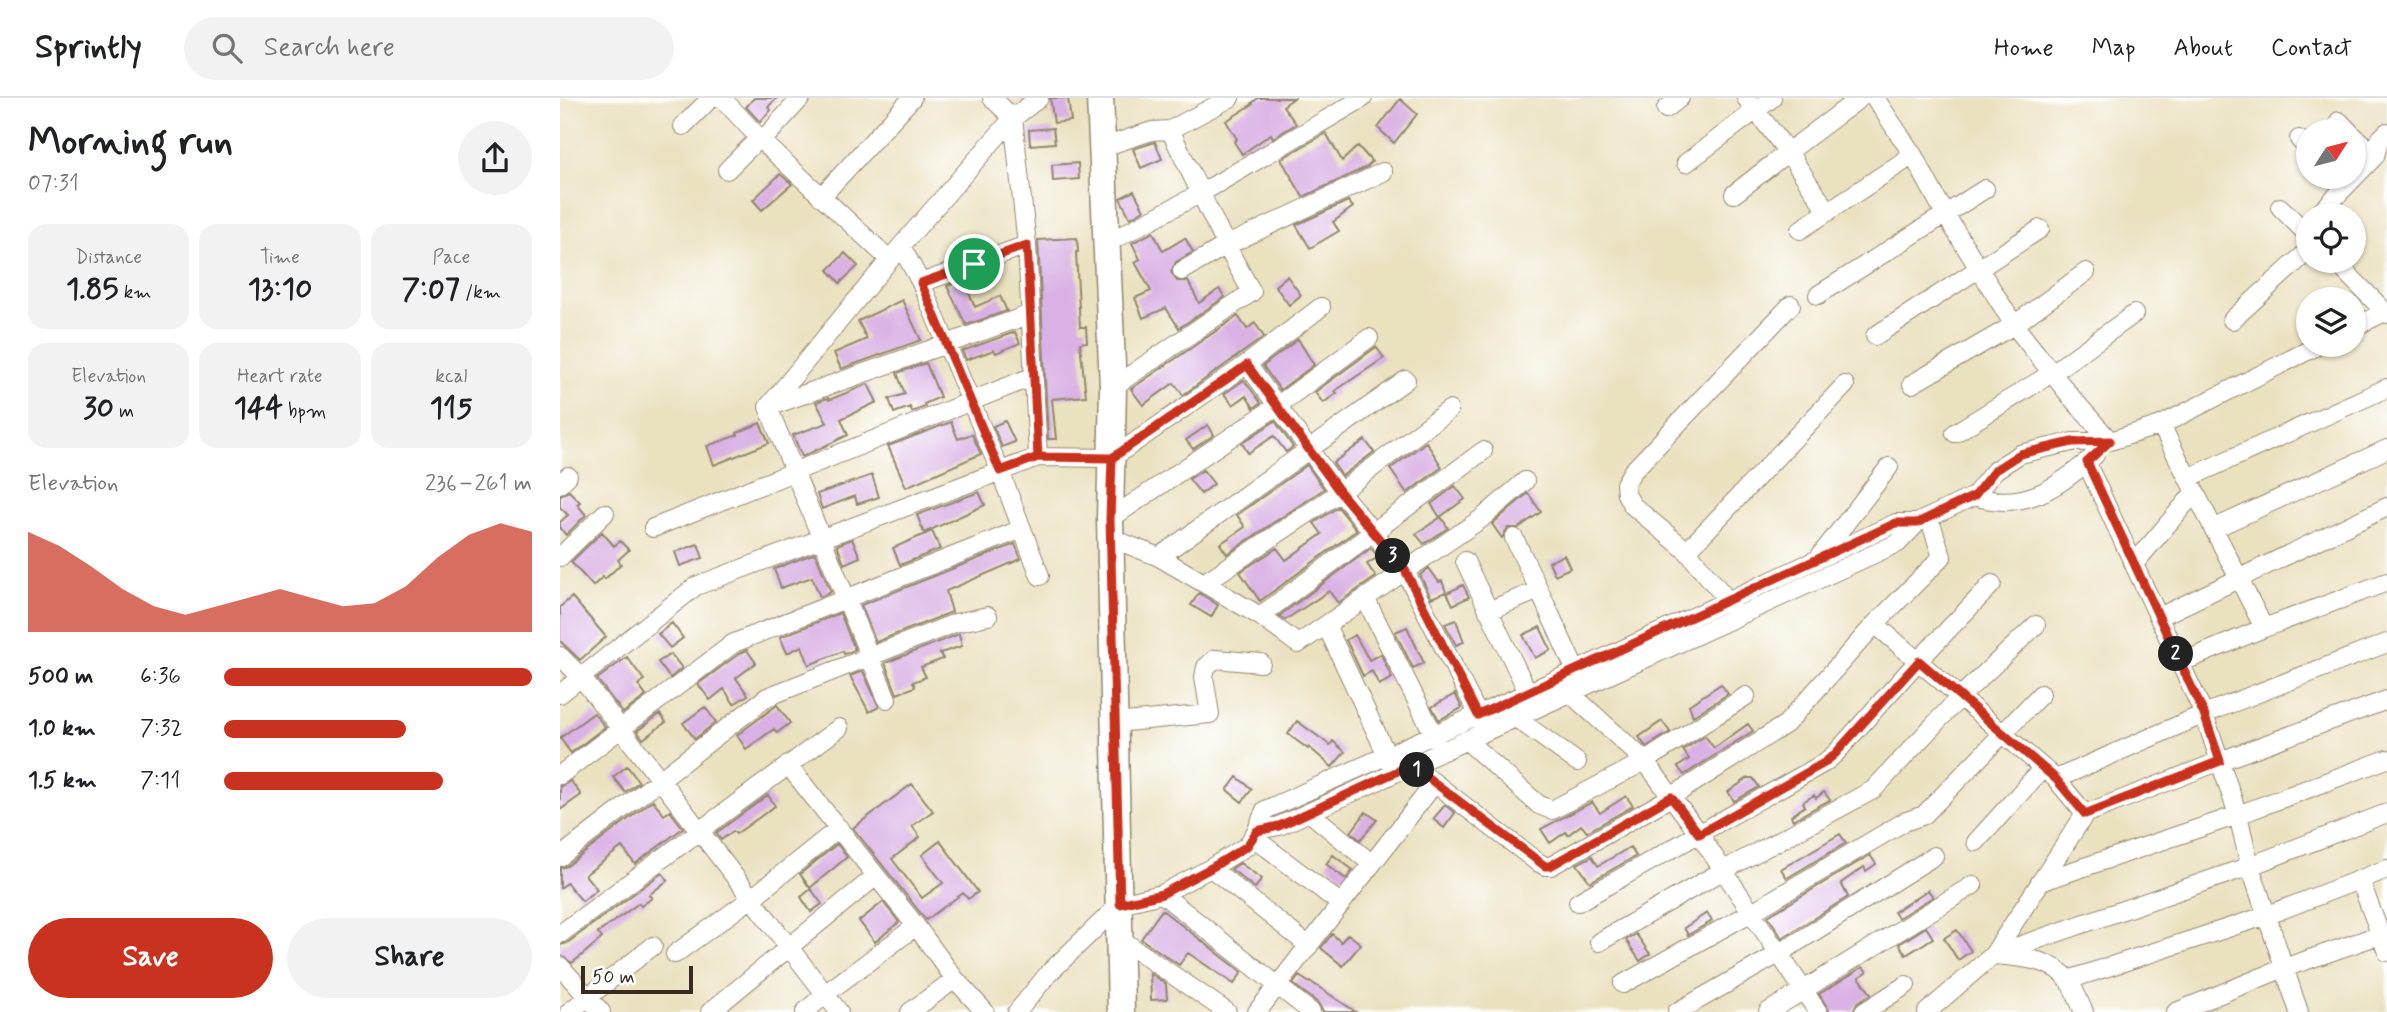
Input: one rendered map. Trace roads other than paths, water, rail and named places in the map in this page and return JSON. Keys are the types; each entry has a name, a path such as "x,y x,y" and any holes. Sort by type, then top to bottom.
{"street":[{"path":"683,126 711,98"},
{"path":"722,98 821,197 895,253 921,283 1000,471 1040,576"},
{"path":"727,170 801,98"},
{"path":"821,197 912,98"},
{"path":"992,98 1013,118 1027,245 1038,457"},
{"path":"768,407 895,253 1013,118 1040,98"},
{"path":"1100,98 1113,387 1110,529 1122,1012"},
{"path":"1103,147 1152,131 1170,130 1230,98"},
{"path":"1665,109 1680,98"},
{"path":"1686,163 1751,105 1772,98"},
{"path":"1734,194 1860,98"},
{"path":"1875,98 1913,155 1945,214 2014,325 2110,441"},
{"path":"1108,243 1201,193 1353,101"},
{"path":"1751,105 1788,152 1828,212"},
{"path":"1113,387 1252,292 1225,246 1170,130"},
{"path":"2366,163 2375,156 2378,140 2387,132"},
{"path":"2366,147 2375,156"},
{"path":"1800,230 1913,155"},
{"path":"1182,271 1225,246 1383,172"},
{"path":"1818,295 1985,189"},
{"path":"2280,207 2296,221"},
{"path":"1875,335 2040,229"},
{"path":"921,283 1027,245"},
{"path":"2232,320 2296,262"},
{"path":"1912,384 2014,325 2086,272"},
{"path":"2347,273 2386,312 2366,321"},
{"path":"1734,607 1688,551 1632,505 1626,494 1625,484 1632,472 1791,305"},
{"path":"560,694 696,586 1038,457 1112,458 1247,365 1321,307"},
{"path":"768,407 1031,314"},
{"path":"1955,433 2052,373 2134,314"},
{"path":"1110,529 1369,338"},
{"path":"1734,607 1798,588 1898,543 1923,520 1974,496 1995,470 2020,454 2072,442 2110,441 2161,425 2296,357"},
{"path":"1247,365 1340,492 1405,570 1482,723"},
{"path":"653,528 1034,376"},
{"path":"1159,557 1406,380"},
{"path":"1688,551 1845,385"},
{"path":"2134,564 2191,485 2387,387"},
{"path":"768,407 887,699"},
{"path":"1204,583 1340,492 1449,410"},
{"path":"2161,425 2264,628"},
{"path":"1974,496 1994,502 2026,498 2054,487 2110,441"},
{"path":"2213,529 2387,449"},
{"path":"1260,616 1483,451"},
{"path":"2087,462 2204,714 2238,815 2250,866 2299,1012"},
{"path":"1798,588 1817,559 1889,467"},
{"path":"1110,529 1260,616 1298,644 1482,519 1525,481"},
{"path":"2159,617 2387,507"},
{"path":"560,557 605,513"},
{"path":"1255,834 1279,826 1403,769 1438,742 1531,700 1576,684 1734,607 1817,559 1896,523 1923,520"},
{"path":"1326,625 1387,754 1403,769 1434,784 1545,866 1550,866 1671,797 1786,724 1875,625 1942,558 1923,520"},
{"path":"560,775 734,643 844,597 1022,529"},
{"path":"1514,538 1539,590 1576,684 1645,761 1699,834 1818,1012"},
{"path":"1465,561 1531,700"},
{"path":"2180,663 2387,582"},
{"path":"1578,902 1824,763 1992,584"},
{"path":"1488,611 1539,590"},
{"path":"1365,598 1438,742"},
{"path":"560,857 767,698 955,623 988,616"},
{"path":"1875,625 2049,774 2085,814"},
{"path":"1599,942 1724,870 1874,790 1961,696 2036,625"},
{"path":"1976,842 2049,774 2387,643"},
{"path":"560,656 581,677 839,1012"},
{"path":"1115,723 1210,714 1204,677 1206,667 1215,659 1261,663"},
{"path":"1623,984 1904,822 1924,815 2040,694"},
{"path":"1466,740 1539,805 1552,810 1645,761 1746,696"},
{"path":"1017,1012 1048,974 1120,904 1162,894 1247,846 1265,810 1387,754 1438,742 1466,740 1482,723 1516,718 1531,700"},
{"path":"1927,1012 1993,955 2085,814 2387,700"},
{"path":"1516,718 1577,762"},
{"path":"560,934 839,728"},
{"path":"2040,882 2238,815 2387,760"},
{"path":"788,765 955,979 985,1012"},
{"path":"1257,1012 1434,784"},
{"path":"1309,812 1372,864"},
{"path":"1993,955 2250,866 2387,813"},
{"path":"675,954 752,898 839,828"},
{"path":"1255,834 1341,904"},
{"path":"1677,1012 1780,953 1934,856"},
{"path":"1211,868 1309,946"},
{"path":"2068,980 2268,915 2387,869"},
{"path":"710,1012 876,876"},
{"path":"2360,880 2387,952"},
{"path":"1768,1012 1973,885"},
{"path":"1162,894 1311,1012"},
{"path":"805,1012 916,926"},
{"path":"2176,1012 2284,968 2379,935"},
{"path":"1120,939 1208,1004 1227,1012"},
{"path":"569,1012 653,946"},
{"path":"1993,955 2037,960 2054,968 2068,980 2084,1012"},
{"path":"560,966 601,1012"},
{"path":"910,1012 955,979"},
{"path":"1864,1012 1906,985"}]}
